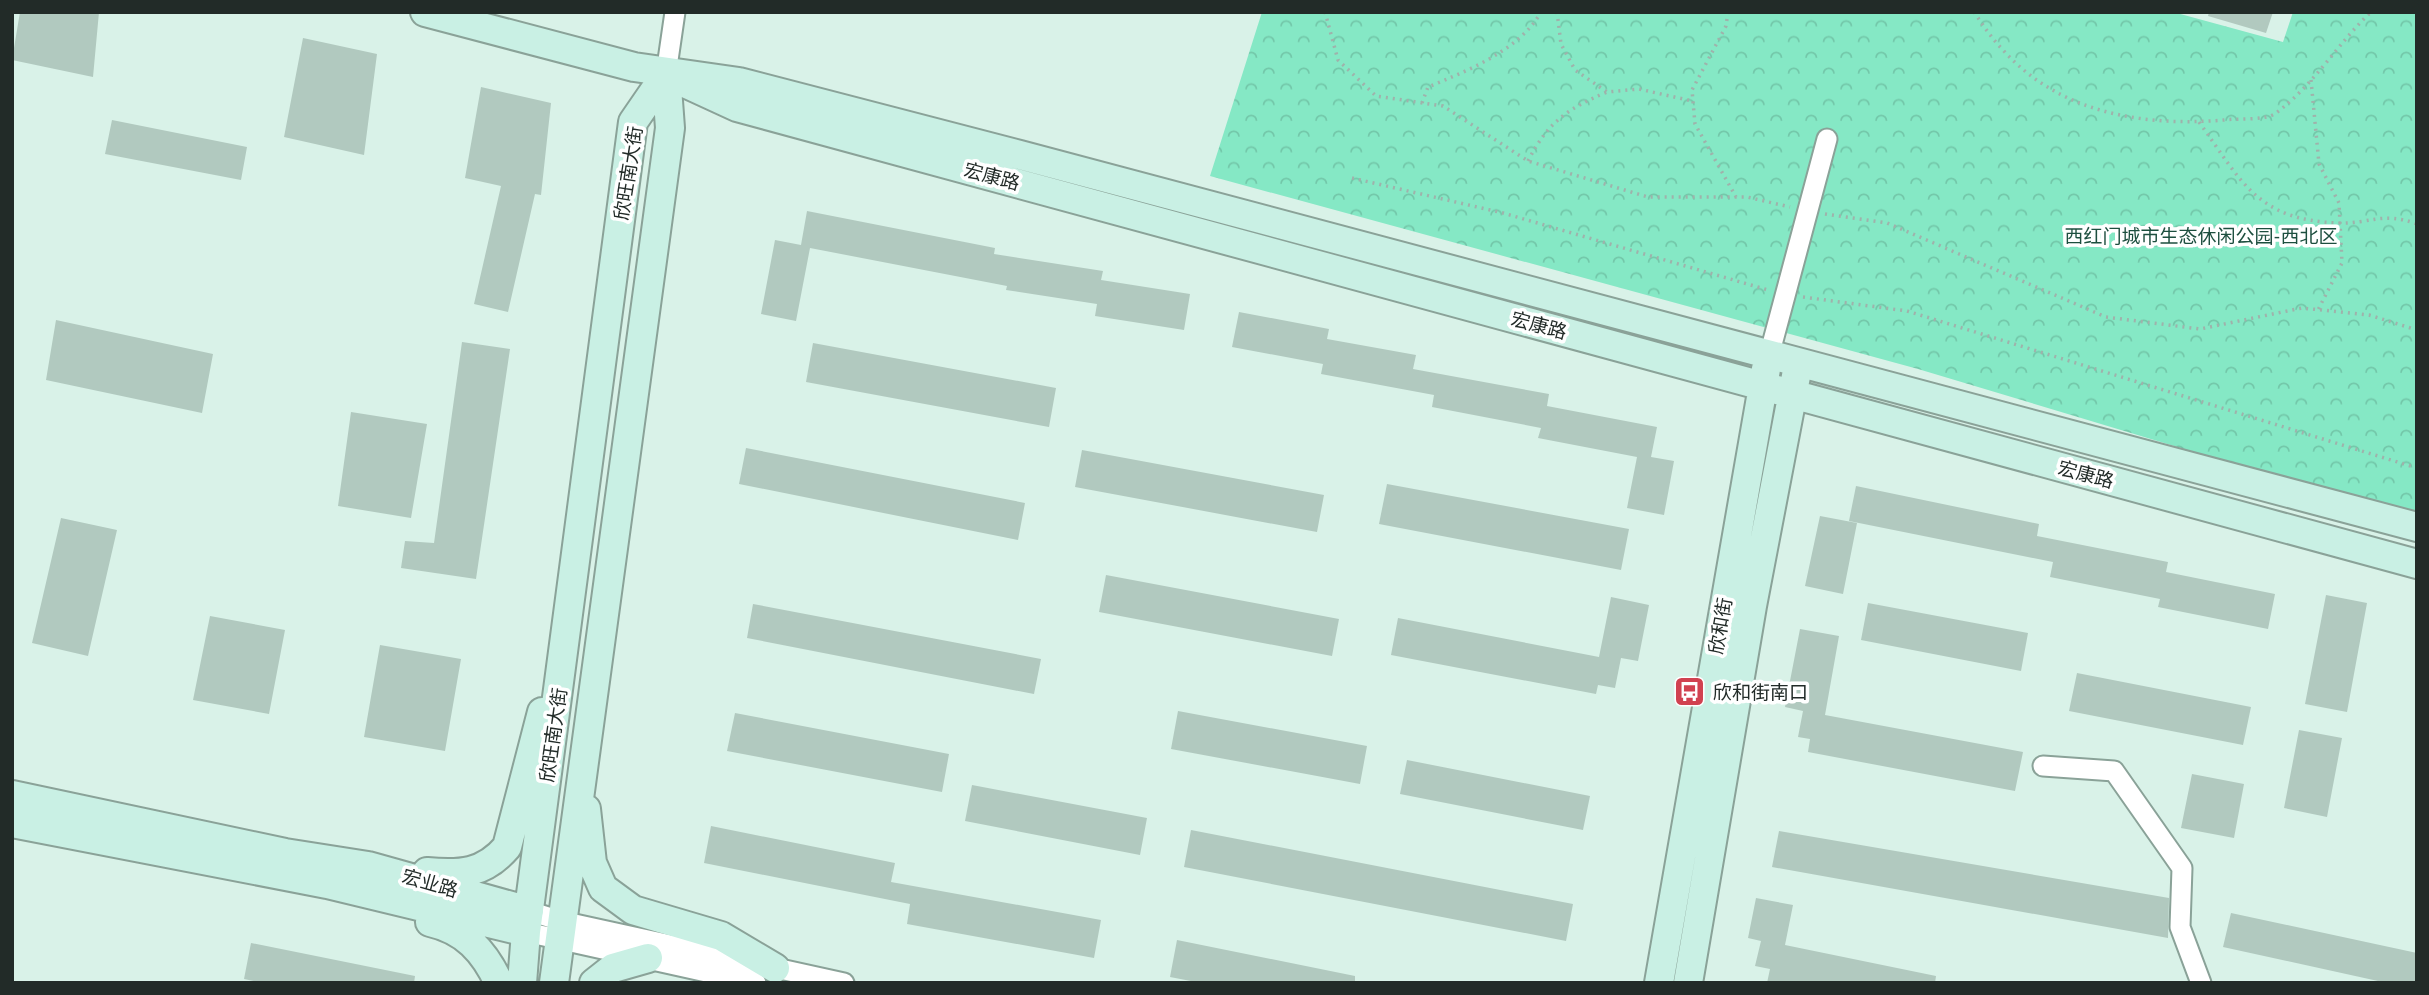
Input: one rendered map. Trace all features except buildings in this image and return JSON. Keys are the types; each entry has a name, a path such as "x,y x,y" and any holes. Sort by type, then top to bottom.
{"main road":[{"name":"宏康路","path":"425,12 666,74 739,82 1770,352 2417,527"},
{"name":"宏康路","path":"666,74 737,107 2417,564"},
{"name":"欣旺南大街","path":"522,983 634,122 666,74"},
{"name":"欣旺南大街","path":"554,983 670,128 666,74"},
{"name":"欣和街","path":"1659,983 1724,599 1770,352"},
{"name":"欣和街","path":"1688,983 1752,606 1800,361"},
{"path":"1724,599 1730,586 1739,585 1749,593 1752,606"},
{"path":"369,866 460,875 495,861 507,847 515,824 534,734 565,643"},
{"path":"581,773 592,863 603,888 633,910 721,936 774,976"},
{"name":"宏业路","path":"12,795 285,853 369,866 528,922"},
{"name":"宏业路","path":"12,823 528,922"},
{"path":"327,884 371,908 446,926 466,937 485,955 499,983"},
{"path":"1666,942 1671,955 1678,960 1685,960 1694,947"},
{"path":"594,983 613,968 648,958"}],"street":[{"path":"666,74 675,12"},
{"path":"1770,352 1826,139"},
{"path":"2043,766 2113,771 2182,868 2180,928 2202,983"},
{"name":"宏业路","path":"528,922 648,958 844,983"},
{"name":"宏业路","path":"559,931 774,976"}],"path":[{"path":"1325,12 1338,60 1376,96 1443,106 1528,161 1648,197 1736,197 1887,223 2106,317 2200,329 2302,308 2369,315 2417,330"},
{"path":"1422,103 1428,88 1470,69 1531,30 1541,12"},
{"path":"1557,12 1561,44 1575,70 1607,92"},
{"path":"1728,12 1726,26 1692,90 1695,124 1736,197"},
{"path":"1974,12 2004,52 2051,89 2115,117 2199,122 2273,115 2311,80 2346,35 2371,12"},
{"path":"2311,80 2319,164 2339,203 2342,263 2318,310"},
{"path":"1528,161 1550,124 1578,105 1607,92 1639,89 1693,102"},
{"path":"2199,122 2238,180 2263,204 2307,218 2339,223 2396,216 2417,224"},
{"path":"1352,178 1503,213 1784,295 1907,311 2417,468"}],"green space":[{"name":"西红门城市生态休闲公园-西北区","path":"1262,12 2173,12 2283,42 2293,12 2417,12 2417,519 1918,369 1210,176"}],"place":[{"name":"欣和街南口","path":"1690,692"}]}
